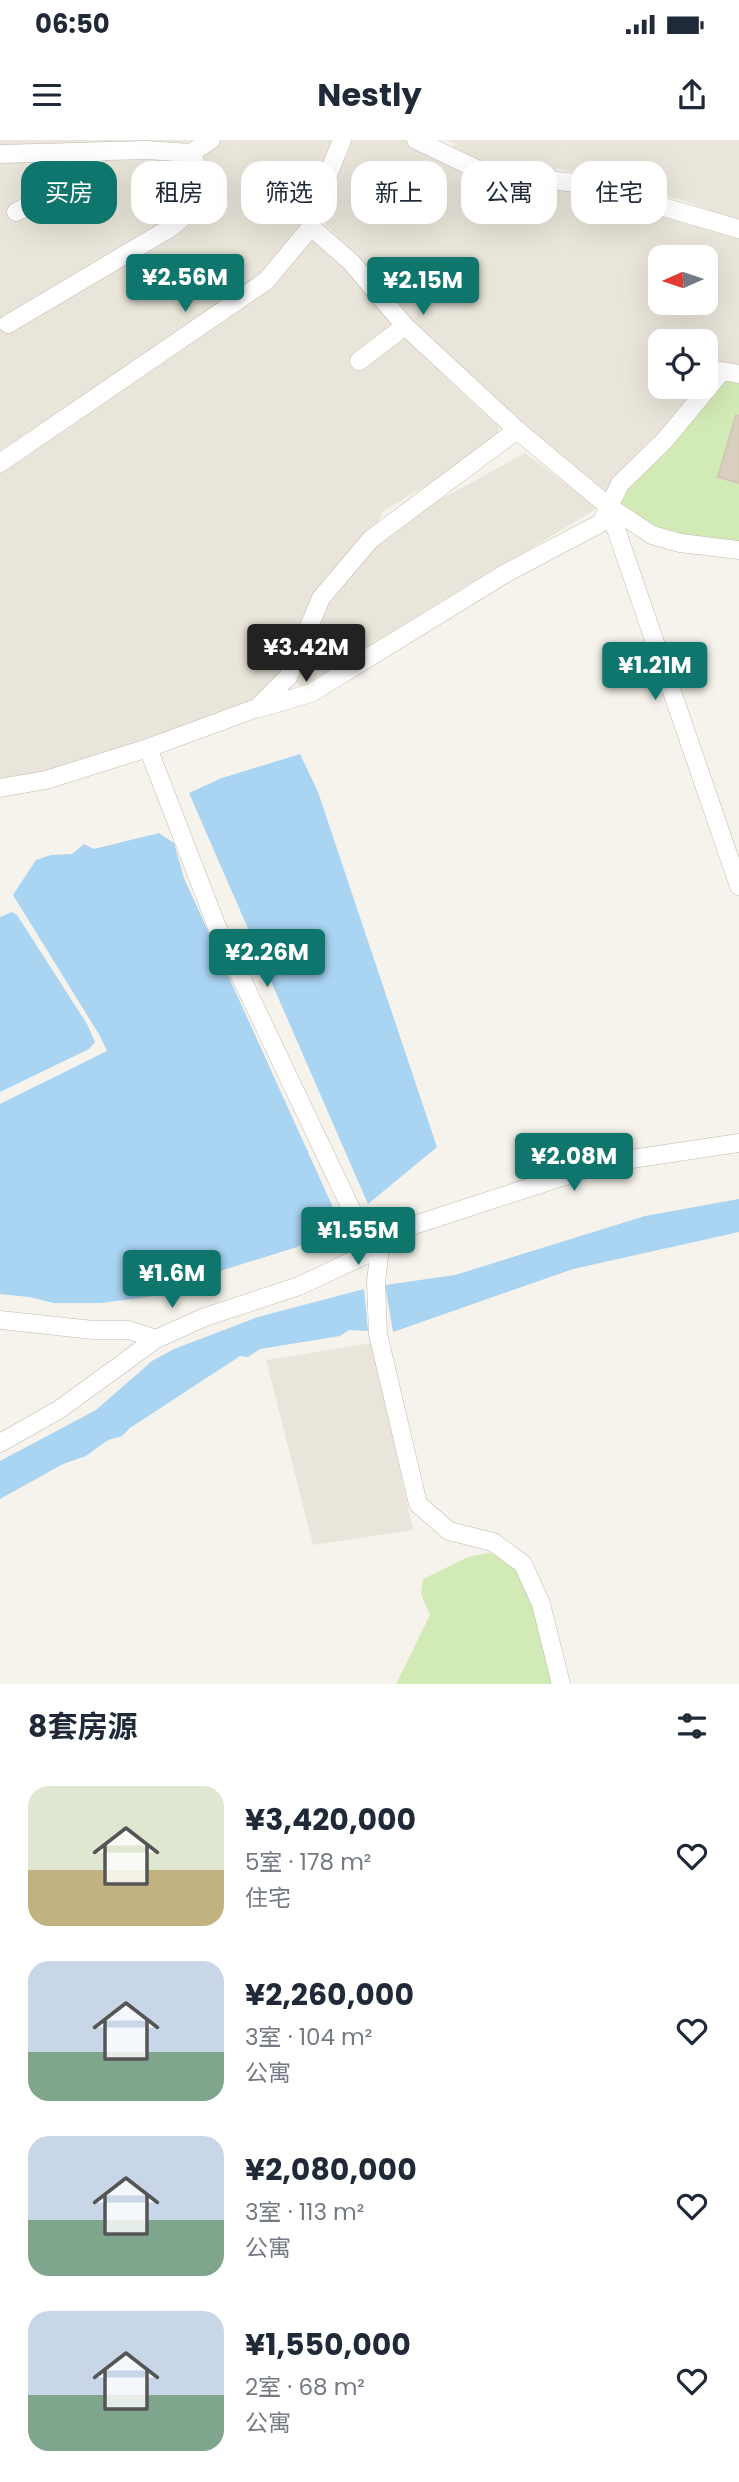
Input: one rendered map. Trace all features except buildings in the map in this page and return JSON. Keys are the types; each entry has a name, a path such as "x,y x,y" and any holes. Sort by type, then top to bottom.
{"street":[{"path":"0,154 146,150 191,153 211,140"},
{"path":"0,463 266,281 311,227 312,214 342,140"},
{"path":"416,140 485,173 585,184 739,229"},
{"path":"16,212 48,196 88,169 98,152"},
{"path":"8,324 170,228 210,195 191,153"},
{"path":"311,227 351,262 405,326 517,430 608,506 652,535 680,543 739,550"},
{"path":"359,361 405,326"},
{"path":"0,788 46,780 311,693 508,572 601,523 620,484 665,440 722,371 739,374"},
{"path":"257,709 288,677 321,598 371,539 517,430"},
{"path":"608,506 739,886"},
{"path":"148,748 217,927 365,1238 380,1248"},
{"path":"0,1443 60,1409 156,1339 205,1317 299,1286 380,1248 405,1228 605,1163 739,1143"},
{"path":"380,1248 376,1281 378,1334 418,1504 449,1531 493,1542 523,1564 541,1604 561,1684"},
{"path":"0,1320 93,1330 129,1330 156,1339"}],"shaded area":[{"path":"0,140 193,140 169,149 174,161 131,161 131,224 227,224 227,161 201,161 198,158 200,154 221,140 337,140 329,161 241,161 241,224 304,224 295,239 262,277 0,451"},
{"path":"344,140 412,140 461,163 461,224 557,224 557,182 571,184 571,224 667,224 667,209 739,231 739,368 718,388 718,329 648,329 648,399 707,399 606,495 541,447 379,289 372,272 326,224 337,224 337,161"},
{"path":"446,140 739,140 739,222 667,196 667,161 571,161 571,172 557,169 557,161 473,161 452,153 454,143"},
{"path":"319,231 451,383 499,427 497,434 437,479 383,511 379,521 325,578 274,685 247,705 186,728 34,777 0,782 0,468 276,284 274,279"},
{"path":"525,453 598,508 302,687 294,682 326,604 373,544 407,518"},
{"path":"372,1343 413,1530 313,1545 266,1360"}],"green space":[{"path":"722,372 739,376 739,542 683,534 648,525 613,503 700,399 718,399 718,377"},
{"path":"490,1553 520,1567 538,1606 557,1684 396,1684 430,1615 421,1594 423,1579 468,1557"}],"water":[{"path":"300,754 318,792 437,1147 368,1204 189,793 222,778"},
{"path":"159,833 174,843 184,878 340,1223 297,1247 191,1280 168,1294 102,1303 54,1303 0,1294 0,1104 107,1051 13,895 36,860 51,855 72,854 84,844 94,849"},
{"path":"12,912 17,915 87,1024 95,1042 89,1049 0,1092 0,917"},
{"path":"739,1199 739,1232 573,1269 393,1332 385,1285 455,1275 645,1216"},
{"path":"364,1289 368,1331 349,1330 340,1336 260,1349 248,1357 240,1356 130,1428 122,1436 108,1440 86,1456 63,1464 0,1499 0,1461 96,1410 152,1361 174,1349 258,1317"}]}
